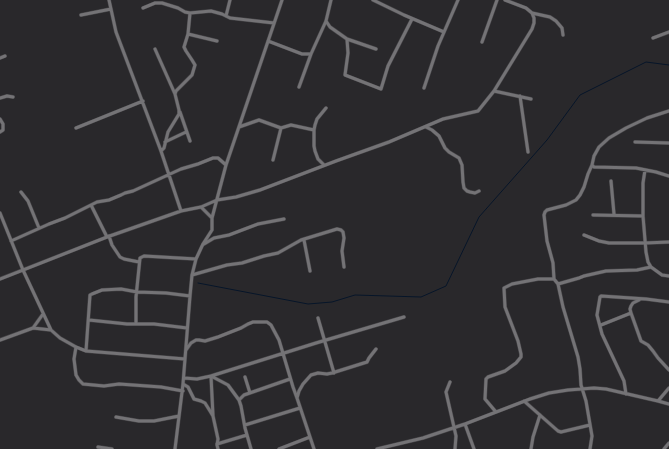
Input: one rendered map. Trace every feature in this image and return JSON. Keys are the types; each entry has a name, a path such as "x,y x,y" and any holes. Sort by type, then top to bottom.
{"street":[{"path":"109,0 116,32 162,151 181,211"},
{"path":"226,16 230,0"},
{"path":"175,449 183,391 192,275 202,244 212,230 212,218 226,165 282,0"},
{"path":"300,87 311,54 326,20 331,0"},
{"path":"372,0 444,32"},
{"path":"424,88 438,46 458,0"},
{"path":"482,42 497,0"},
{"path":"505,0 526,8 532,13 556,21 562,28 563,35"},
{"path":"143,8 162,3 190,13 212,11 230,18 274,23"},
{"path":"81,15 111,9"},
{"path":"175,94 176,91 192,75 195,65 184,46 188,34 190,13"},
{"path":"0,279 108,237 181,211 217,200 236,197 260,190 389,142 443,119 478,111 494,91 532,29 534,18 532,13"},
{"path":"347,39 348,53 345,74 381,89 388,66 412,19"},
{"path":"326,20 330,27 347,39 376,49"},
{"path":"653,38 669,32"},
{"path":"188,34 217,41"},
{"path":"268,41 302,54 311,54"},
{"path":"155,49 175,94 186,132 190,140"},
{"path":"0,58 5,56"},
{"path":"494,91 531,99"},
{"path":"0,98 7,96 14,97"},
{"path":"520,96 528,152"},
{"path":"76,128 143,102"},
{"path":"324,165 318,159 315,151 314,125 326,108"},
{"path":"162,151 168,132 179,114 179,110"},
{"path":"590,449 592,436 586,401 581,385 580,369 558,284 554,278 553,263 547,241 544,212 576,200 584,187 598,147 609,138 647,118 669,111"},
{"path":"0,120 3,124 3,128 0,132"},
{"path":"239,127 259,120 281,128 291,125 314,130"},
{"path":"426,127 439,136 445,148 449,152 459,158 462,165 464,188 467,191 474,193 479,191"},
{"path":"273,160 281,128"},
{"path":"165,142 186,132"},
{"path":"635,142 669,143"},
{"path":"11,241 65,218 97,202 114,198 125,192 133,191 181,169 213,158 218,158 226,165"},
{"path":"592,165 594,167 636,168 669,176"},
{"path":"645,170 643,183 643,216 648,262 651,267 662,275 669,276"},
{"path":"612,181 614,214"},
{"path":"21,192 28,201 39,228"},
{"path":"91,205 120,257 139,262"},
{"path":"201,206 212,218"},
{"path":"0,214 23,270 51,330 66,342 86,351 185,359"},
{"path":"593,214 643,216"},
{"path":"202,244 214,238 229,235 258,224 284,219"},
{"path":"192,275 278,253 301,240 338,229 341,230 344,238 342,251 344,267"},
{"path":"584,235 609,243 669,242"},
{"path":"304,240 310,271"},
{"path":"136,324 136,292 140,258 144,256 196,259"},
{"path":"558,284 606,271 637,270 651,267"},
{"path":"496,412 485,399 486,379 505,371 516,363 521,357 518,341 505,307 504,288 512,284 554,278"},
{"path":"86,351 90,296 92,294 102,290 121,289 136,292 166,293 190,296"},
{"path":"626,394 624,381 602,334 601,325 597,315 600,297 646,299 669,302"},
{"path":"641,299 631,306 630,314 641,341 653,350 669,370"},
{"path":"33,328 43,314"},
{"path":"601,325 630,314"},
{"path":"184,378 197,379 211,376 404,317"},
{"path":"318,318 334,373"},
{"path":"88,320 154,324 187,328"},
{"path":"185,350 196,340 205,341 218,337 236,331 253,322 267,322 272,325 276,332 290,379 314,449"},
{"path":"0,340 33,328 51,330"},
{"path":"76,347 74,359 76,375 82,384 104,386 119,384 161,387 183,391"},
{"path":"297,398 303,384 311,375 318,373 334,373 367,362 376,349"},
{"path":"211,376 228,385 239,400 251,449"},
{"path":"211,376 213,416 218,439 218,449"},
{"path":"245,377 250,393"},
{"path":"239,400 244,395 290,379"},
{"path":"450,382 446,392 456,436 455,449"},
{"path":"183,384 188,387 194,400 205,403 213,416"},
{"path":"377,449 423,438 454,428 524,401 550,393 582,388 600,389 669,404"},
{"path":"658,401 669,388"},
{"path":"524,401 558,431 561,432 590,425"},
{"path":"245,424 300,408"},
{"path":"531,449 540,415"},
{"path":"116,417 139,421 154,421 179,416"},
{"path":"465,424 474,449"},
{"path":"217,444 247,435"},
{"path":"279,449 310,437"},
{"path":"664,449 669,443"},
{"path":"98,447 112,449"}],"waterway":[{"path":"198,283 308,304 332,302 355,295 421,297 446,286 479,217 547,140 580,95 646,62 669,65"}]}
